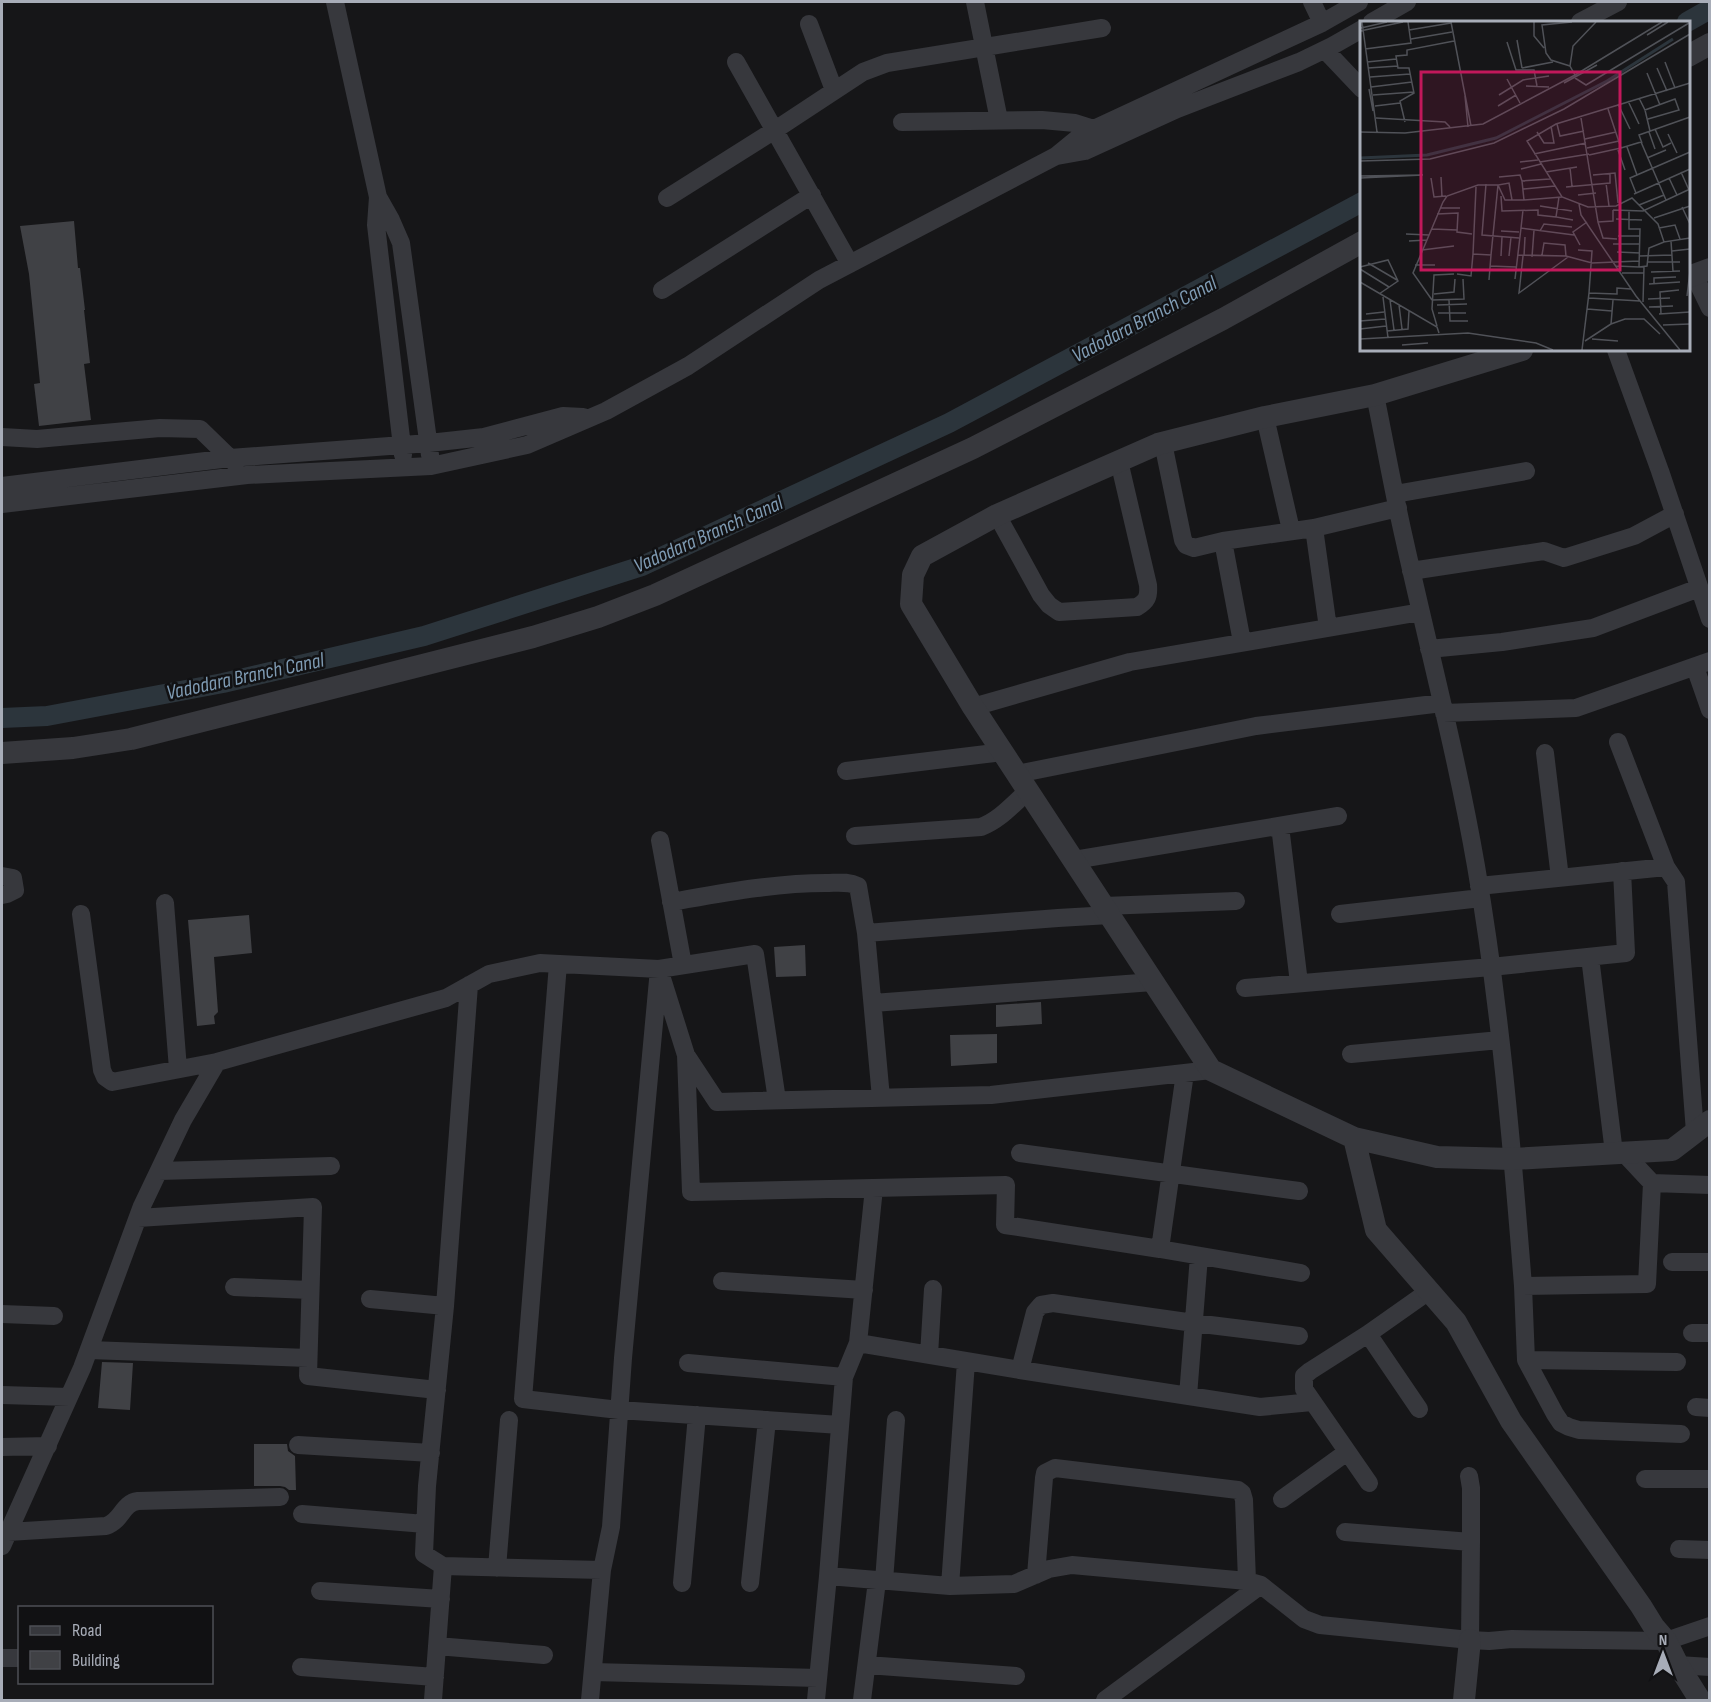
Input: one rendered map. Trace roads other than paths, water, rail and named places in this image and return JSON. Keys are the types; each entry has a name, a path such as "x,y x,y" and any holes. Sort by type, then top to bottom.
{"street":[{"path":"335,2 378,197 376,225 404,467"},
{"path":"975,2 999,120"},
{"path":"1312,2 1322,23"},
{"path":"2,504 247,475 431,466 527,444 606,411 688,366 819,280 1056,156 1078,138 1094,129 1322,23 1359,2"},
{"path":"1374,21 1407,2"},
{"path":"1582,21 1618,2"},
{"path":"809,24 834,90"},
{"path":"667,198 862,72 887,63 1102,28"},
{"path":"1056,156 1085,151 1177,109 1299,62 1360,29"},
{"path":"1690,55 1710,44"},
{"path":"1325,50 1360,87"},
{"path":"736,62 850,264"},
{"path":"902,122 1059,121 1094,129"},
{"path":"662,290 812,195"},
{"path":"378,197 401,243 431,466"},
{"path":"2,753 73,748 131,739 533,637 618,609 655,595 973,448 1223,319 1360,243"},
{"path":"1697,273 1710,308"},
{"path":"1519,351 1375,395 1265,417 1163,443 997,515 922,556 913,575 911,604 973,707 1210,1070 1354,1138 1437,1157 1514,1159 1672,1150 1702,1126 1677,882 1666,867 1618,742"},
{"path":"1616,351 1710,619"},
{"path":"1375,395 1411,571 1443,708 1480,892 1514,1159 1526,1360 1555,1414 1562,1423 1569,1427 1579,1430 1682,1434"},
{"path":"2,486 230,458 484,437 563,416 590,418"},
{"path":"1265,417 1291,530"},
{"path":"2,437 37,439 160,428 200,429 247,475"},
{"path":"1163,443 1183,540 1186,545 1194,548 1223,541 1314,528 1396,501 1526,471"},
{"path":"997,515 1041,595 1059,612 1137,607 1145,602 1149,595 1148,585 1119,462"},
{"path":"1411,571 1544,550 1563,558 1634,536 1675,514"},
{"path":"1314,528 1328,628"},
{"path":"1223,541 1242,642"},
{"path":"1430,649 1502,642 1593,628 1699,588"},
{"path":"973,707 1130,662 1421,612"},
{"path":"855,836 981,827 1001,816 1023,782 1256,726 1443,708 1576,708 1702,664 1710,710"},
{"path":"846,771 1003,753"},
{"path":"1545,753 1560,878"},
{"path":"1074,860 1338,816"},
{"path":"1280,826 1299,983"},
{"path":"660,840 683,965"},
{"path":"1340,914 1560,878 1666,867"},
{"path":"1245,988 1626,953 1622,871"},
{"path":"2,876 13,878 15,884 15,890 2,895"},
{"path":"671,902 750,888 813,883 852,883 858,886 866,933 881,1098"},
{"path":"866,933 1236,901"},
{"path":"165,903 178,1069"},
{"path":"81,914 102,1070 105,1077 112,1082 217,1062 446,998 489,974 540,963 659,969 755,954 777,1100"},
{"path":"1590,957 1619,1153 1652,1183 1710,1185"},
{"path":"558,964 523,1399 619,1410 840,1425"},
{"path":"659,969 686,1055 691,1192 1006,1185 1005,1225 1301,1273"},
{"path":"590,1701 602,1570 610,1527 659,969"},
{"path":"873,1003 1153,982"},
{"path":"469,985 424,1554 443,1566 602,1570"},
{"path":"1351,1054 1500,1040"},
{"path":"686,1055 717,1102 991,1095 1210,1070"},
{"path":"217,1062 183,1120 159,1171 138,1218 89,1350 48,1446 6,1532 106,1526 116,1522 131,1502 280,1497"},
{"path":"1160,1249 1185,1073"},
{"path":"1354,1138 1376,1230 1456,1322 1511,1421 1666,1641 1700,1701"},
{"path":"1020,1153 1299,1191"},
{"path":"159,1171 331,1166"},
{"path":"1523,1286 1647,1284 1652,1183"},
{"path":"816,1701 844,1377 858,1343 874,1188"},
{"path":"138,1218 313,1207 308,1376 437,1390"},
{"path":"1188,1396 1199,1256"},
{"path":"1672,1262 1710,1262"},
{"path":"722,1281 864,1290"},
{"path":"234,1287 310,1290"},
{"path":"929,1355 933,1289"},
{"path":"1369,1483 1304,1389 1304,1376 1430,1291"},
{"path":"370,1299 445,1306"},
{"path":"1020,1370 1035,1312 1041,1305 1053,1303 1299,1336"},
{"path":"2,1314 54,1316"},
{"path":"1368,1334 1419,1409"},
{"path":"858,1343 1260,1407 1312,1401"},
{"path":"89,1350 308,1358"},
{"path":"1526,1360 1677,1362"},
{"path":"950,1586 966,1362"},
{"path":"688,1363 844,1377"},
{"path":"2,1395 69,1397"},
{"path":"682,1583 697,1415"},
{"path":"497,1568 509,1420"},
{"path":"750,1583 767,1420"},
{"path":"862,1701 881,1581 896,1420"},
{"path":"298,1445 431,1453"},
{"path":"2,1447 48,1446"},
{"path":"1282,1499 1347,1452"},
{"path":"1036,1575 1044,1478 1045,1473 1054,1468 1238,1490 1242,1493 1244,1500 1254,1583"},
{"path":"1464,1701 1470,1640 1471,1488 1469,1476"},
{"path":"1645,1479 1710,1479"},
{"path":"302,1514 425,1524"},
{"path":"1346,1532 1471,1542"},
{"path":"1679,1549 1710,1550"},
{"path":"828,1576 950,1586 1014,1584 1049,1569 1072,1565 1254,1583 1305,1619 1320,1625 1470,1640 1666,1641 1710,1626"},
{"path":"433,1701 443,1566"},
{"path":"1105,1701 1254,1583"},
{"path":"320,1591 441,1599"},
{"path":"437,1646 544,1655"},
{"path":"2,1658 18,1658"},
{"path":"867,1665 1016,1677"},
{"path":"1678,1665 1710,1667"},
{"path":"301,1667 435,1677"},
{"path":"593,1672 818,1678"}],"waterway":[{"name":"Vadodara Branch Canal","path":"1689,21 1710,9"},
{"name":"Vadodara Branch Canal","path":"2,718 47,716 223,683 424,636 642,566 949,423 1360,203"}]}
